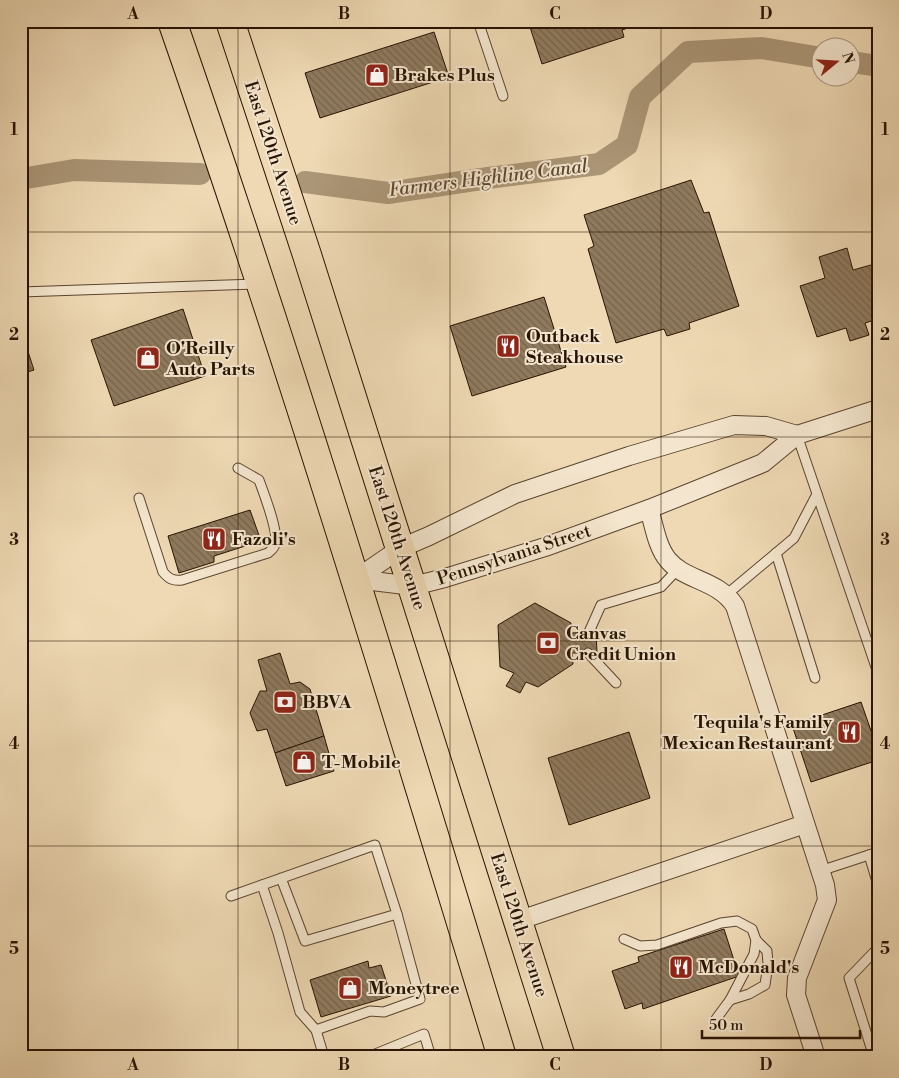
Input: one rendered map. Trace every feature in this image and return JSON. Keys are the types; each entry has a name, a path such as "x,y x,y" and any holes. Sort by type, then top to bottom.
{"main road":[{"path":"172,21 261,284 356,579 502,1057"},
{"name":"East 120th Avenue","path":"230,21 413,586 561,1057"}],"street":[{"name":"Pennsylvania Street","path":"356,579 413,586 446,578 545,547 649,509 762,463 797,435 878,409"},
{"path":"356,579 400,548 515,494 629,456 734,425 766,426 797,435"},
{"path":"649,509 668,560 678,569 726,595 735,606 827,892 827,900 795,986 796,995 816,1057"},
{"path":"517,920 805,824"}],"lane":[{"path":"478,21 503,96"},
{"path":"21,292 261,284"},
{"path":"797,435 878,673"},
{"path":"139,498 163,572 174,580 182,580 268,553 274,548 276,532 259,480 238,468"},
{"path":"726,595 794,538 817,494"},
{"path":"776,553 815,678"},
{"path":"589,632 601,606 661,587 678,569"},
{"path":"588,653 616,683"},
{"path":"231,896 375,845 397,914 420,1000 384,1012 370,1011 316,1030"},
{"path":"820,871 874,854 878,885"},
{"path":"282,878 305,941 397,914"},
{"path":"262,885 278,933 300,1012 316,1030 324,1057"},
{"path":"624,939 640,946 657,945 721,923 737,921 752,929 756,940 767,951 768,964 765,985 749,994 730,1000"},
{"path":"716,1019 730,1000 754,954 756,940"},
{"path":"874,1057 849,978 878,948"},
{"path":"368,1057 424,1034 431,1057"}],"building":[{"path":"540,21 541,24 549,21 649,21 622,30 624,37 542,64 529,24"},
{"name":"Brakes Plus","path":"434,32 449,77 320,118 305,73"},
{"path":"691,180 704,213 709,212 739,306 689,323 690,329 667,336 664,329 616,343 588,249 594,246 584,215"},
{"path":"847,248 853,270 878,263 878,319 865,323 869,335 850,341 846,328 817,337 800,286 825,278 819,257"},
{"name":"Outback Steakhouse","path":"544,297 566,367 472,396 450,326"},
{"name":"O'Reilly Auto Parts","path":"183,309 205,376 114,406 91,340"},
{"path":"21,330 34,370 21,374"},
{"name":"Fazoli's","path":"250,510 261,541 214,556 214,562 179,573 168,536"},
{"name":"Canvas Credit Union","path":"535,603 571,623 571,633 596,632 597,653 572,653 573,664 538,687 526,682 520,693 506,686 514,673 500,667 498,625"},
{"name":"BBVA","path":"280,653 290,684 300,682 310,689 324,736 275,753 267,729 257,731 250,713 260,691 267,691 258,660"},
{"path":"861,702 878,751 878,760 811,782 792,725"},
{"path":"629,732 650,798 569,825 548,758"},
{"name":"T-Mobile","path":"324,736 334,771 286,786 275,753"},
{"name":"McDonald's","path":"724,929 739,976 643,1009 642,1003 625,1009 612,971 639,962 638,957"},
{"name":"Moneytree","path":"368,961 369,968 381,965 391,996 321,1017 310,980"}],"waterway":[{"name":"Farmers Highline Canal","path":"305,182 388,193 599,164 627,145 640,97 688,52 762,48 812,56"},
{"name":"Farmers Highline Canal","path":"862,64 878,66"},
{"name":"Farmers Highline Canal","path":"21,179 74,170 200,174"}],"place":[{"name":"Brakes Plus","path":"377,75"},
{"name":"Outback Steakhouse","path":"508,346"},
{"name":"O'Reilly Auto Parts","path":"148,358"},
{"name":"Fazoli's","path":"214,539"},
{"name":"Canvas Credit Union","path":"548,643"},
{"name":"BBVA","path":"285,702"},
{"name":"Tequila's Family Mexican Restaurant","path":"849,732"},
{"name":"T-Mobile","path":"304,762"},
{"name":"McDonald's","path":"681,967"},
{"name":"Moneytree","path":"350,988"}]}
